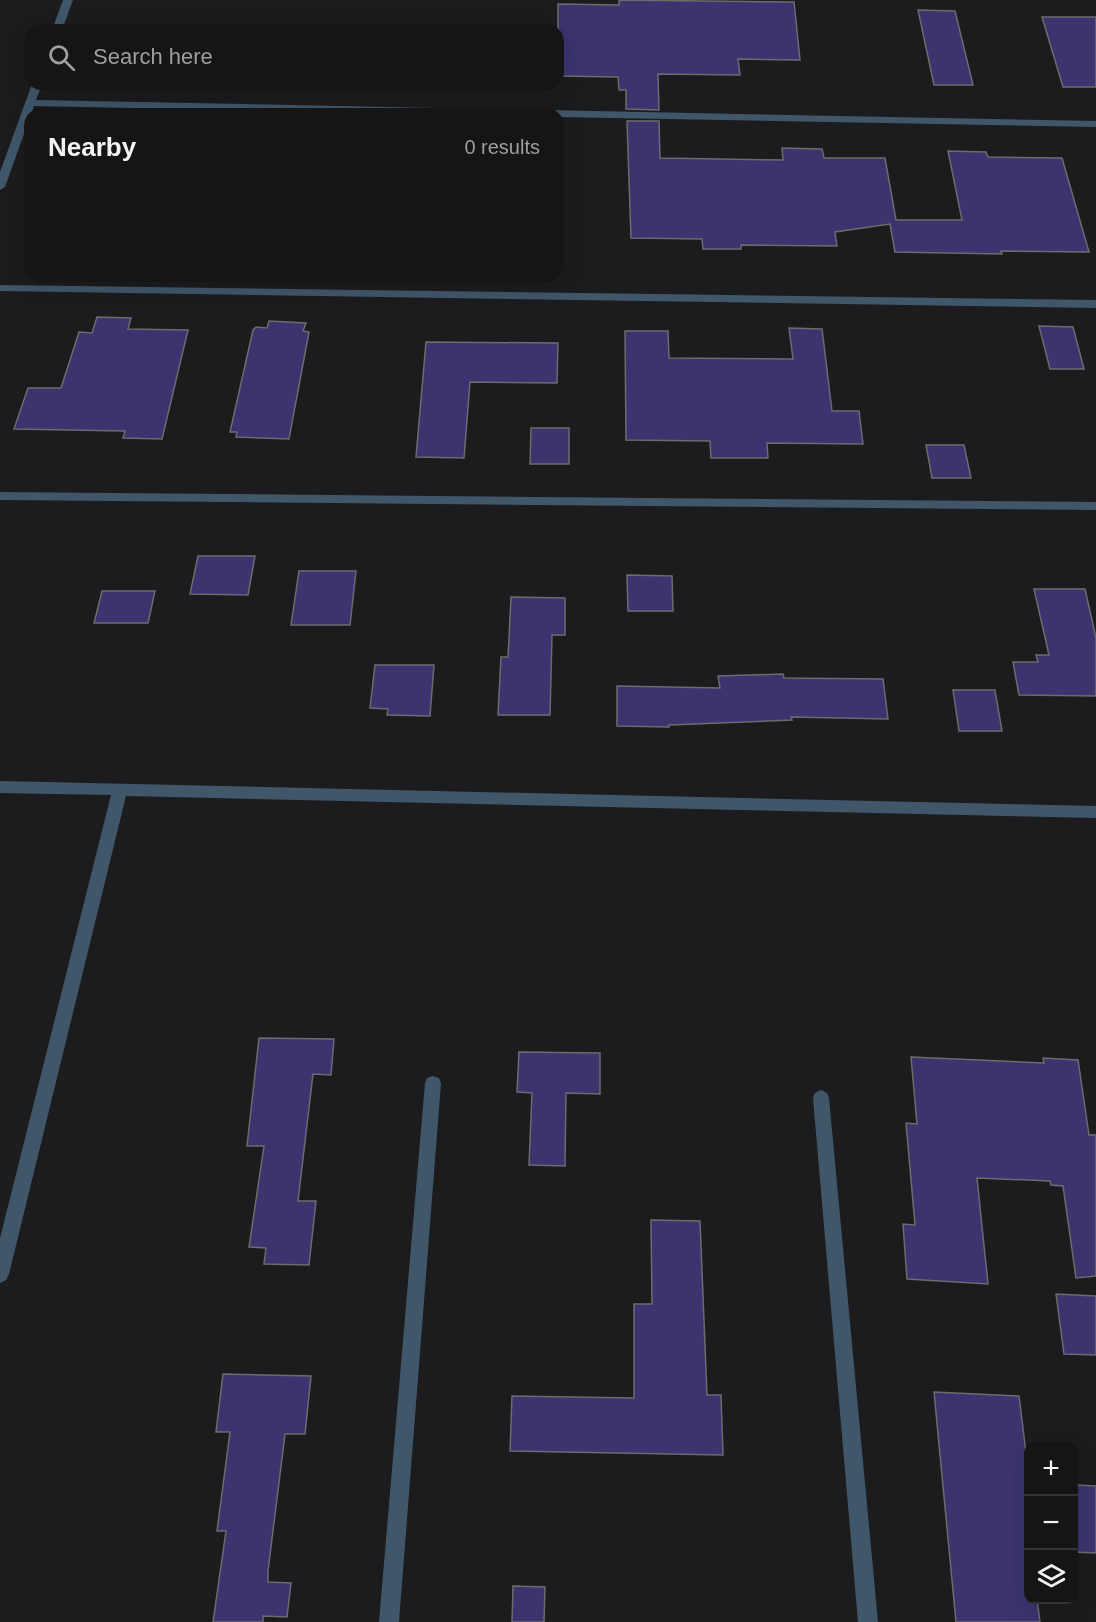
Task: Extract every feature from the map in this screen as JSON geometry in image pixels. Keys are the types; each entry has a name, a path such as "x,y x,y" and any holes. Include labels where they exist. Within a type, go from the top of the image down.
{"street":[{"path":"59,24 68,0"},
{"path":"29,108 35,90"},
{"path":"30,104 243,108"},
{"path":"564,114 1096,124"},
{"path":"0,187 24,121"},
{"path":"0,288 1096,304"},
{"path":"0,496 1096,506"},
{"path":"0,787 1096,812"},
{"path":"0,1274 120,790"},
{"path":"389,1622 433,1083"},
{"path":"821,1098 868,1622"}],"building":[{"path":"619,0 794,2 800,60 738,59 740,75 658,74 659,110 626,109 626,90 619,90 618,77 564,76 564,24 558,24 558,4 619,5"},
{"path":"918,10 955,11 973,85 934,85"},
{"path":"1042,17 1096,17 1096,87 1063,87"},
{"path":"627,121 659,121 660,158 783,160 782,148 822,149 824,158 885,158 896,220 962,220 948,151 986,152 988,157 1062,158 1089,252 1001,251 1002,254 895,252 890,224 835,232 837,246 741,245 741,249 703,249 702,239 631,238"},
{"path":"97,317 131,318 128,329 188,330 162,439 123,438 125,431 14,429 28,388 61,388 79,332 92,333"},
{"path":"269,321 306,323 303,331 309,332 289,439 236,437 237,432 230,432 253,330 256,327 267,328"},
{"path":"1039,326 1073,327 1084,369 1050,369"},
{"path":"789,328 822,329 832,411 859,411 863,444 767,443 768,458 711,458 710,441 626,440 625,331 668,331 669,358 793,359"},
{"path":"426,342 558,343 557,383 470,382 464,458 416,457"},
{"path":"531,428 569,428 569,464 530,464"},
{"path":"926,445 964,445 971,478 932,478"},
{"path":"198,556 255,556 248,595 190,594"},
{"path":"299,571 356,571 350,625 291,625"},
{"path":"627,575 672,576 673,611 628,611"},
{"path":"1034,589 1085,589 1096,638 1096,696 1019,695 1013,662 1038,662 1036,655 1049,655"},
{"path":"102,591 155,591 148,623 94,623"},
{"path":"511,597 565,598 565,635 552,635 550,715 498,715 501,657 508,657"},
{"path":"375,665 434,665 430,716 387,715 388,709 370,708"},
{"path":"783,674 784,678 883,679 888,719 791,717 792,720 669,725 669,727 617,726 617,686 720,688 718,676"},
{"path":"953,690 995,690 1002,731 959,731"},
{"path":"259,1038 334,1039 331,1075 313,1074 298,1201 316,1201 309,1265 264,1264 266,1248 249,1247 264,1146 247,1146"},
{"path":"519,1052 600,1053 600,1094 566,1093 565,1166 529,1165 532,1093 517,1092"},
{"path":"911,1057 1044,1063 1043,1058 1078,1060 1089,1135 1096,1135 1096,1276 1076,1278 1063,1186 1051,1185 1050,1181 977,1178 988,1284 907,1279 903,1224 915,1225 906,1123 917,1124"},
{"path":"651,1220 700,1221 707,1395 721,1395 723,1455 510,1451 512,1396 634,1398 634,1304 652,1304"},
{"path":"1056,1294 1096,1296 1096,1355 1064,1354"},
{"path":"223,1374 311,1376 305,1434 285,1434 268,1571 268,1582 291,1583 287,1617 263,1616 263,1622 213,1622 226,1531 217,1531 230,1432 216,1432"},
{"path":"934,1392 1019,1396 1025,1442 1024,1604 1038,1604 1040,1622 956,1622"},
{"path":"1078,1485 1096,1486 1096,1553 1078,1552"},
{"path":"513,1586 545,1587 544,1622 512,1622"}]}
